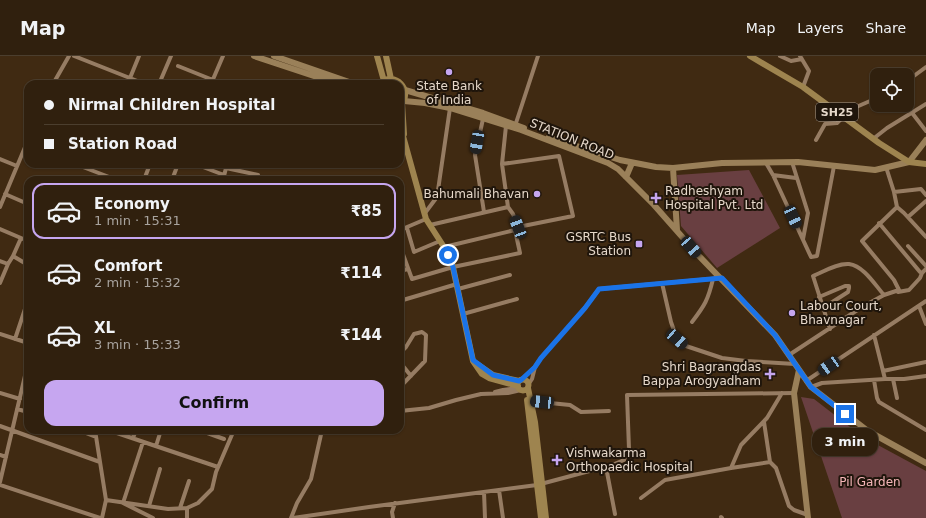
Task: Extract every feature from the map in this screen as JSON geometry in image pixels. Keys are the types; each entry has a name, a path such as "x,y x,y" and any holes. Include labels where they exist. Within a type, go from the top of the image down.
{"main road":[{"path":"254,56 326,80"},
{"path":"274,56 343,80"},
{"path":"378,56 382,80"},
{"path":"386,56 391,79"},
{"name":"SH25","path":"750,56 803,87 873,139 909,162 926,164"},
{"path":"388,80 394,80"},
{"path":"404,94 405,90 483,113 515,127 613,158 656,167 673,168 722,163 792,162 875,170 909,162 926,140"},
{"name":"STATION ROAD","path":"404,103 425,103 450,108 506,126 515,127 608,163 618,169 654,205 699,256 722,278 775,335 811,387 868,431 926,463"},
{"path":"404,139 427,219 442,244 453,267 473,360 482,374 489,378 522,386 530,400 535,422 541,518"},
{"path":"626,177 632,163"},
{"path":"673,168 677,230"},
{"path":"799,370 794,393 808,517"},
{"path":"522,386 526,399 539,485 546,518"}],"street":[{"path":"55,80 67,56"},
{"path":"74,56 131,80"},
{"path":"133,80 139,56"},
{"path":"161,80 171,56"},
{"path":"213,80 223,56"},
{"path":"515,127 538,56"},
{"path":"780,56 791,60 801,57 809,71 803,87"},
{"path":"178,66 208,80"},
{"path":"914,76 926,67"},
{"path":"816,140 825,124 838,122 842,116 870,102"},
{"path":"873,139 887,128 926,104"},
{"path":"427,219 436,197 450,108"},
{"path":"912,113 926,131"},
{"path":"483,119 475,155 484,212"},
{"path":"502,164 559,156 573,216 518,227 513,214 508,207 502,164 506,126"},
{"path":"0,207 24,152"},
{"path":"0,159 17,166"},
{"path":"792,162 808,215 803,239"},
{"path":"766,163 811,257 817,256 834,166"},
{"path":"886,167 897,207 926,236"},
{"path":"86,168 106,176"},
{"path":"203,168 220,176"},
{"path":"233,168 258,175"},
{"path":"773,175 796,178"},
{"path":"894,192 926,188"},
{"path":"921,189 926,195"},
{"path":"6,194 24,202"},
{"path":"908,217 926,201"},
{"path":"404,229 427,219 484,212 508,207"},
{"path":"897,207 862,239 862,242 894,280 900,290 898,292"},
{"path":"879,223 922,273"},
{"path":"404,258 412,279 453,267 520,253 515,230 442,244 414,252 407,228"},
{"path":"0,229 24,239"},
{"path":"0,283 21,238"},
{"path":"789,355 884,295 909,290 920,278 926,267 908,246"},
{"path":"13,256 24,263"},
{"path":"0,261 8,264"},
{"path":"830,329 813,276 835,266 849,264 860,269 884,295"},
{"path":"404,270 408,269"},
{"path":"404,300 457,286 510,275"},
{"path":"522,386 541,358 585,308 599,289 722,278"},
{"path":"692,322 706,303 713,279"},
{"path":"662,283 671,322 677,339 683,345 722,358 795,364"},
{"path":"819,297 845,286 849,288 848,292 823,308"},
{"path":"463,314 517,299"},
{"path":"806,381 926,301"},
{"path":"919,306 926,324"},
{"path":"15,339 24,312"},
{"path":"404,349 414,334 422,332 426,335 425,361 404,383"},
{"path":"0,334 24,342"},
{"path":"874,335 885,379"},
{"path":"883,371 926,362"},
{"path":"404,411 429,408 481,394 508,393 532,379 535,367"},
{"path":"404,368 410,376"},
{"path":"811,387 822,383 904,379 926,376"},
{"path":"894,379 897,398"},
{"path":"24,380 0,483 101,518 106,500 96,436 90,434"},
{"path":"874,380 879,402 926,430"},
{"path":"0,393 20,399"},
{"path":"731,468 741,444 764,422 782,393"},
{"path":"321,434 311,479 297,503 292,518 395,503 539,485 606,467 624,460 629,449 627,395 794,393"},
{"path":"530,400 570,405 581,412 609,411"},
{"path":"17,409 24,411"},
{"path":"764,422 770,462 776,468 789,506 808,517"},
{"path":"0,426 100,462"},
{"path":"120,434 218,467"},
{"path":"133,438 134,434"},
{"path":"156,446 160,434"},
{"path":"210,434 224,439"},
{"path":"106,500 168,509 187,508 198,503 212,489 216,472 232,434"},
{"path":"123,503 143,442"},
{"path":"0,455 6,457"},
{"path":"641,498 665,480 770,462"},
{"path":"606,467 615,514"},
{"path":"149,506 160,469"},
{"path":"180,508 189,481"},
{"path":"499,490 503,518"},
{"path":"484,492 485,518"},
{"path":"123,503 152,518"},
{"path":"394,518 392,512 395,503"},
{"path":"186,518 187,508"}],"green space":[{"path":"749,170 780,228 717,268 681,226 677,175"},
{"name":"Pil Garden","path":"801,397 814,399 863,437 926,471 926,518 842,518"}],"place":[{"name":"State Bank of India","path":"449,72"},
{"name":"Bahumali Bhavan","path":"537,194"},
{"name":"Radheshyam Hospital Pvt. Ltd","path":"656,198"},
{"name":"GSRTC Bus Station","path":"639,244"},
{"name":"Labour Court, Bhavnagar","path":"792,313"},
{"name":"Shri Bagrangdas Bappa Arogyadham","path":"770,374"},
{"name":"Vishwakarma Orthopaedic Hospital","path":"557,460"}],"route":[{"path":"448,255 453,267 473,360 493,375 519,381 521,380 535,367 541,358 585,308 599,289 722,278 775,335 811,387 845,414"}]}
